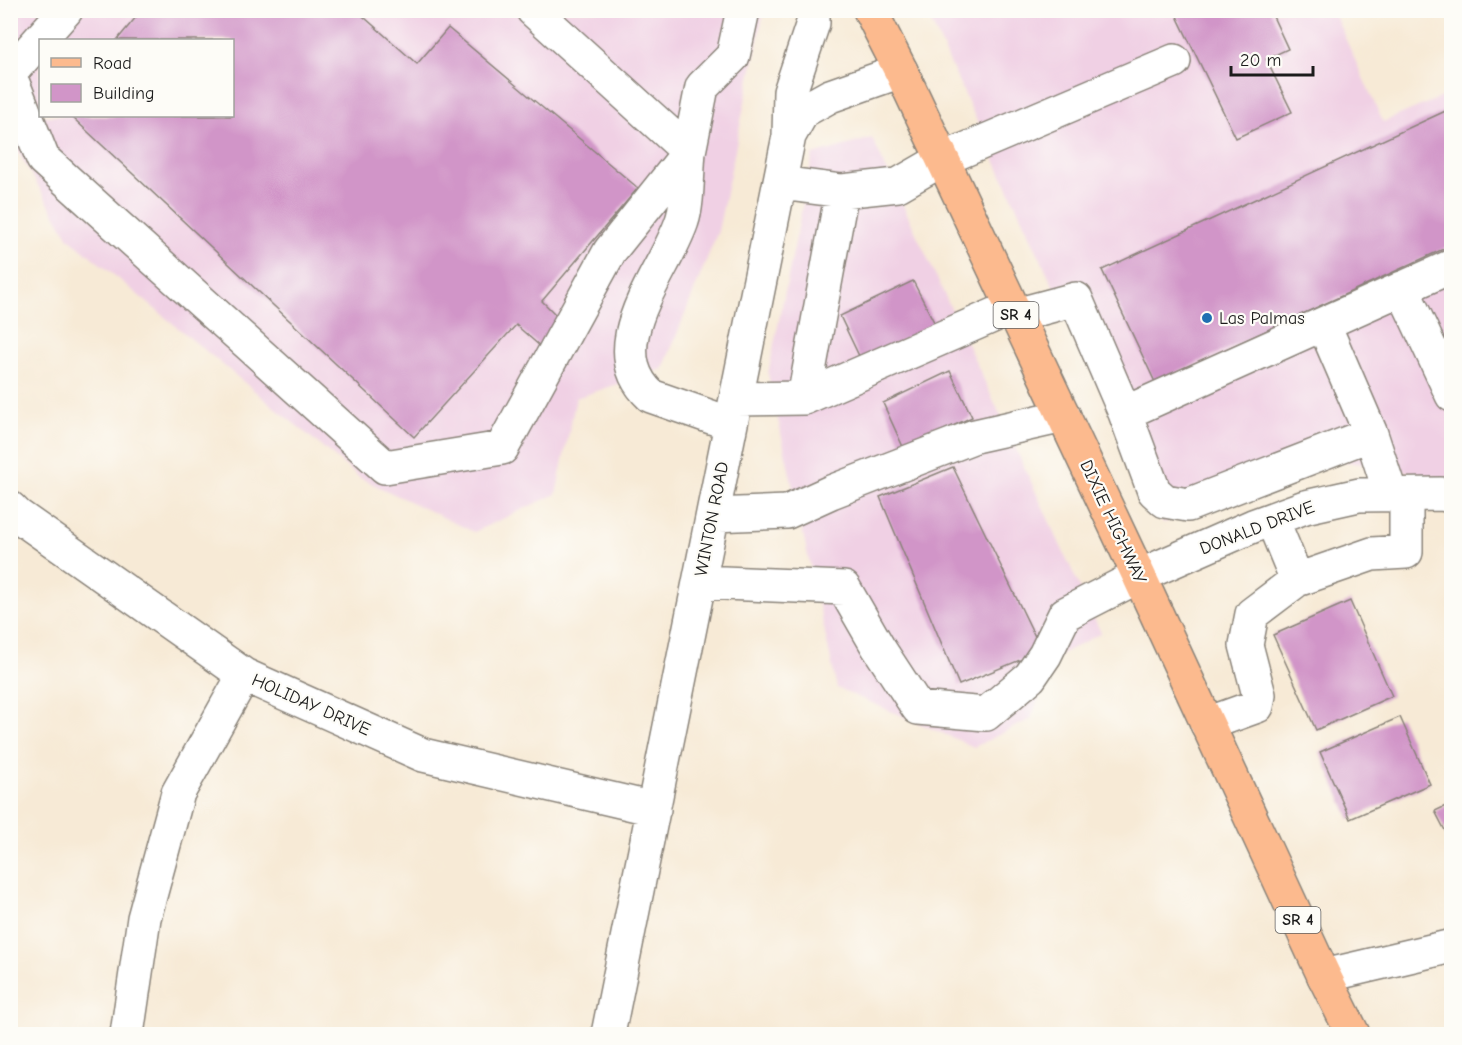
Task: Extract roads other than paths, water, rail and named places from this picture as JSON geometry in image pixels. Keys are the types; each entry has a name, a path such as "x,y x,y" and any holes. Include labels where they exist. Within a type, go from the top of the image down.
{"main road":[{"name":"DIXIE HIGHWAY","path":"870,10 943,159 1353,1035"}],"street":[{"path":"41,39 66,10"},
{"path":"743,10 733,56 702,87 689,152 683,219 637,319 630,340 630,355 634,372 643,388 651,396 734,412 804,398 1014,311 1076,299 1125,413 1154,491 1165,501 1188,505 1371,434"},
{"path":"789,136 790,92 813,23 813,10"},
{"path":"539,12 689,152"},
{"path":"39,41 10,75 43,159 385,467 502,448 610,250 689,152"},
{"path":"780,183 842,191 898,185 943,159 1174,60"},
{"name":"WINTON ROAD","path":"608,1035 789,136 802,111 830,96 901,71"},
{"path":"804,398 842,191"},
{"path":"1125,413 1452,266"},
{"path":"1402,288 1452,395"},
{"path":"1207,724 1257,706 1259,695 1246,645 1252,614 1297,579 1372,554 1406,552 1399,495 1324,325"},
{"path":"713,515 787,512 831,492 975,436 1064,416"},
{"name":"DONALD DRIVE","path":"699,582 844,588 878,647 918,708 986,714 1030,677 1045,655 1065,615 1139,576 1305,507 1359,495 1441,494 1452,496"},
{"name":"HOLIDAY DRIVE","path":"10,508 244,675 423,755 654,809"},
{"path":"1272,519 1297,579"},
{"path":"127,1035 144,918 178,793 244,675"},
{"path":"1324,976 1452,946"}],"place":[{"name":"Las Palmas","path":"1207,318"}]}
